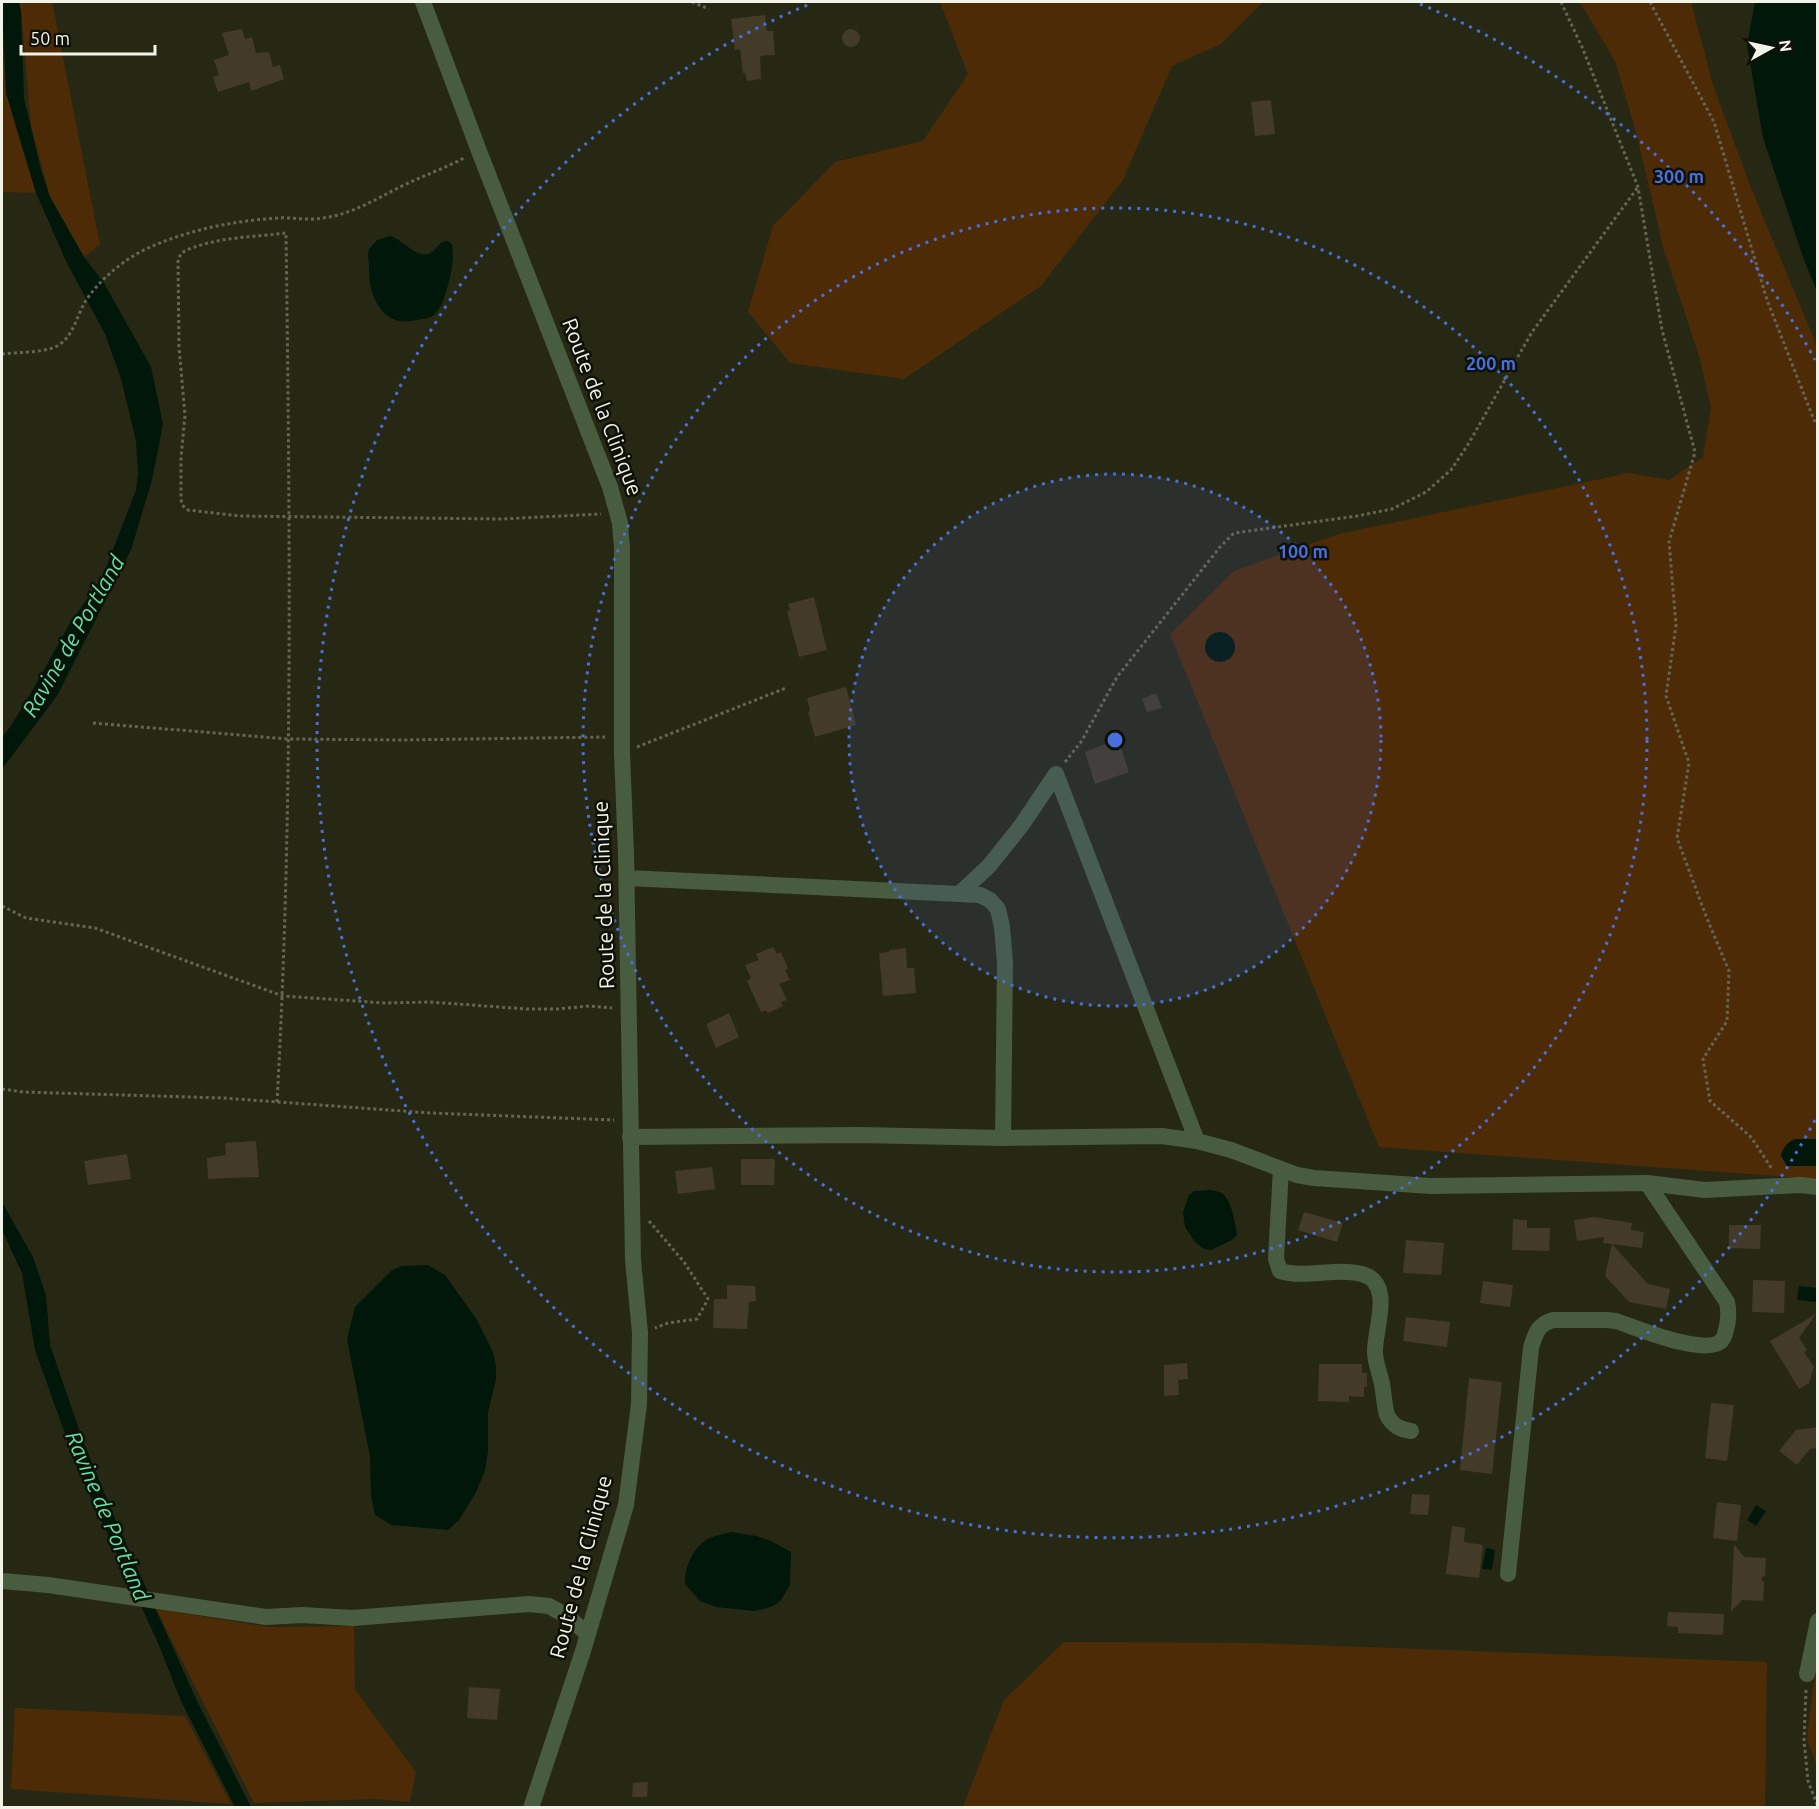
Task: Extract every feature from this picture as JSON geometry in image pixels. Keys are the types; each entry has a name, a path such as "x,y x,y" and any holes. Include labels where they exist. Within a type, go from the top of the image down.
{"street":[{"name":"Route de la Clinique","path":"423,2 610,487 618,513 622,548 622,745 627,878 631,1198 639,1333 639,1404 626,1505 588,1634 531,1808"},
{"path":"960,894 988,866 1021,826 1056,774"},
{"path":"1056,774 1197,1141"},
{"path":"627,878 980,895 990,900 998,909 1005,963 1003,1138"},
{"path":"630,1129 1003,1138 1162,1136 1197,1141 1231,1150 1297,1175 1314,1178 1431,1186 1647,1183 1705,1190 1782,1186 1818,1187"},
{"path":"1281,1169 1276,1258 1280,1271 1288,1273 1331,1271 1362,1274 1372,1278 1379,1290 1381,1300 1375,1352 1387,1415 1392,1424 1411,1431"},
{"path":"1508,1574 1531,1348 1538,1328 1553,1320 1608,1320 1698,1346 1719,1343 1724,1337 1729,1311 1727,1302 1647,1183"},
{"path":"2,1581 163,1601 266,1617 302,1615 353,1618 529,1604 549,1606 565,1615 588,1634"},
{"path":"1807,1674 1818,1621"}],"path":[{"path":"692,2 710,9"},
{"path":"1561,2 1582,47 1638,187 1662,330 1695,452 1669,542 1676,625 1666,696 1689,764 1677,838 1729,971 1727,1021 1703,1059 1710,1101 1751,1137 1782,1186"},
{"path":"1650,2 1714,122 1767,300 1814,420 1818,425"},
{"path":"2,354 56,346 66,339 85,302 106,277 138,253 165,240 199,229 268,219 321,219 343,214 362,208 479,151"},
{"path":"1056,774 1081,742 1117,677 1233,533 1392,509 1426,492 1451,470 1469,443 1532,332 1638,187"},
{"path":"277,1102 283,996 288,739 290,516 286,233 214,242 185,250 178,260 179,347 185,415 181,458 181,499 188,510 223,515 290,516 502,519 618,513"},
{"path":"93,723 288,739 622,745 786,688"},
{"path":"2,906 26,918 95,928 283,996 516,1008 558,1009 589,1006 629,1009"},
{"path":"2,1089 22,1092 223,1098 630,1129"},
{"path":"631,1198 684,1262 708,1299 697,1319 668,1323 639,1333"},
{"path":"1807,1674 1804,1740 1808,1781 1818,1806"}],"shaded area":[{"path":"18,2 52,2 100,245 84,257 50,197 31,126 21,11"},
{"path":"940,2 1263,2 1221,44 1172,66 1123,180 1041,286 904,379 790,363 748,312 773,226 835,162 923,141 968,74"},
{"path":"1580,2 1691,2 1713,85 1751,188 1817,346 1817,1179 1379,1147 1170,634 1234,571 1339,534 1629,473 1669,480 1703,457 1711,408 1700,359 1664,250 1636,132 1615,61"},
{"path":"2,27 6,93 36,193 2,192"},
{"path":"156,1609 269,1627 354,1626 355,1690 416,1772 410,1802 376,1799 254,1803"},
{"path":"1064,1642 1258,1643 1767,1662 1765,1807 963,1807 1004,1700"},
{"path":"1817,1664 1817,1767 1807,1738"},
{"path":"15,1708 185,1716 231,1804 11,1789"}],"water":[{"name":"Ravine de Portland","path":"2,2 19,2 24,98 41,170 50,197 84,257 104,283 151,367 163,424 152,480 131,550 57,696 2,769 2,737 11,726 70,623 102,578 136,490 138,474 136,441 121,379 105,334 66,261 36,193 6,93"},
{"path":"1755,2 1817,2 1817,292 1763,138 1747,45"},
{"path":"390,236 422,254 432,252 442,242 448,241 452,244 453,255 448,285 441,305 432,316 404,321 394,319 386,315 374,298 369,278 368,251 377,240"},
{"path":"1220,632 1231,636 1235,647 1231,658 1220,662 1209,658 1205,647 1209,636"},
{"path":"1795,1139 1817,1139 1817,1166 1787,1166 1781,1156 1786,1146"},
{"path":"1211,1190 1222,1194 1228,1200 1237,1235 1232,1240 1211,1250 1204,1249 1195,1242 1185,1227 1183,1212 1189,1195 1194,1191"},
{"name":"Ravine de Portland","path":"2,1202 33,1257 46,1295 50,1345 83,1441 116,1521 197,1701 251,1807 235,1807 181,1701 158,1643 77,1467 35,1350 22,1273 2,1230"},
{"path":"428,1265 445,1275 477,1320 493,1352 496,1366 496,1379 488,1412 488,1451 485,1471 475,1494 459,1520 448,1530 391,1525 375,1515 371,1496 370,1457 347,1339 355,1307 391,1271 402,1266"},
{"path":"1799,1286 1817,1288 1817,1302 1797,1300"},
{"path":"1756,1505 1766,1511 1756,1526 1747,1520"},
{"path":"731,1532 771,1541 791,1552 790,1585 775,1605 754,1611 716,1607 700,1601 685,1584 686,1570 701,1544"},
{"path":"1486,1548 1495,1550 1492,1570 1482,1569"}],"building":[{"path":"765,15 767,31 773,31 775,55 760,56 761,79 747,81 743,73 740,49 735,50 731,19"},
{"path":"242,29 245,39 252,37 256,53 269,52 273,67 280,65 284,79 251,91 249,82 218,92 213,77 219,75 214,60 229,55 222,33"},
{"path":"847,29 855,29 860,34 858,45 847,47 842,42 842,34"},
{"path":"1271,100 1275,134 1255,136 1251,102"},
{"path":"814,597 827,650 799,657 787,611 790,610 788,604"},
{"path":"846,687 856,725 815,737 808,712 810,711 807,698"},
{"path":"1156,693 1162,708 1147,712 1142,699"},
{"path":"1118,739 1129,772 1095,784 1085,752"},
{"path":"773,947 777,954 781,952 790,980 779,984 787,1000 781,1002 783,1006 768,1013 766,1010 761,1012 747,981 751,978 745,965 759,960 756,954"},
{"path":"906,948 907,968 914,968 916,993 883,996 879,953"},
{"path":"729,1013 739,1037 716,1048 706,1024"},
{"path":"256,1141 259,1177 208,1179 207,1158 226,1155 225,1143"},
{"path":"127,1154 131,1179 88,1185 84,1161"},
{"path":"741,1159 775,1159 774,1185 741,1185"},
{"path":"712,1167 715,1189 678,1194 675,1171"},
{"path":"1304,1212 1343,1223 1337,1242 1298,1230"},
{"path":"1594,1217 1632,1223 1631,1230 1644,1232 1642,1248 1603,1243 1604,1237 1577,1241 1574,1220"},
{"path":"1513,1219 1527,1220 1527,1228 1550,1228 1549,1251 1512,1250"},
{"path":"1729,1225 1761,1225 1760,1249 1729,1248"},
{"path":"1406,1240 1444,1243 1441,1275 1403,1273"},
{"path":"1612,1244 1648,1284 1670,1289 1666,1309 1629,1302 1605,1276"},
{"path":"1753,1280 1785,1281 1784,1313 1752,1312"},
{"path":"1483,1281 1513,1285 1510,1307 1480,1303"},
{"path":"727,1285 755,1286 756,1301 749,1302 747,1329 713,1328 714,1299 727,1299"},
{"path":"1816,1314 1799,1338 1807,1350 1804,1352 1814,1367 1809,1383 1799,1389 1770,1341"},
{"path":"1406,1317 1450,1322 1447,1347 1403,1341"},
{"path":"1187,1363 1188,1379 1178,1380 1179,1395 1164,1396 1164,1365"},
{"path":"1319,1364 1362,1364 1362,1373 1367,1373 1364,1397 1349,1396 1349,1402 1318,1401"},
{"path":"1469,1378 1502,1382 1492,1474 1460,1470"},
{"path":"1711,1403 1734,1405 1727,1461 1705,1458"},
{"path":"1818,1427 1818,1448 1810,1449 1797,1465 1779,1451 1796,1430"},
{"path":"1412,1494 1430,1495 1428,1515 1410,1514"},
{"path":"1717,1502 1741,1505 1737,1541 1713,1538"},
{"path":"1452,1526 1465,1528 1464,1542 1483,1545 1479,1578 1446,1574"},
{"path":"1734,1544 1744,1557 1766,1558 1765,1575 1761,1579 1764,1583 1763,1601 1742,1600 1731,1612"},
{"path":"1668,1612 1724,1614 1723,1635 1678,1633 1678,1627 1667,1626"},
{"path":"469,1687 500,1689 497,1720 467,1718"},
{"path":"648,1782 647,1797 632,1797 633,1783"}]}
